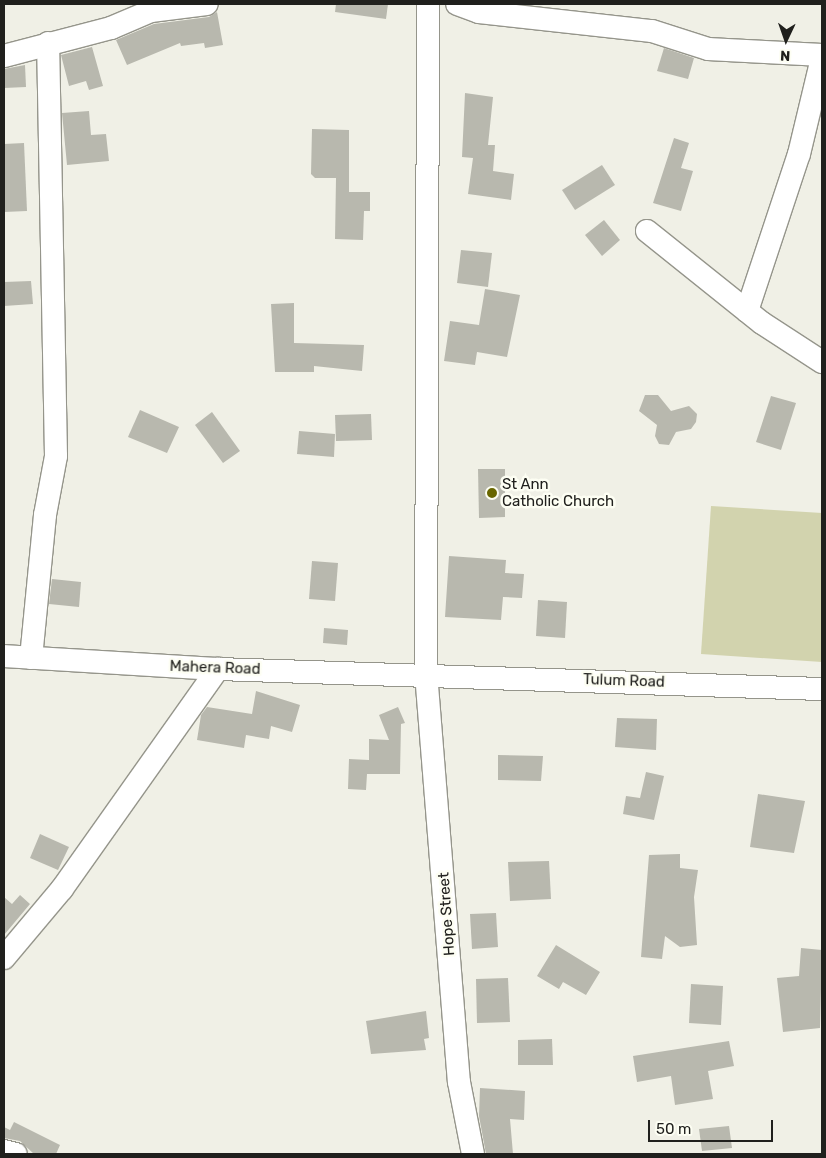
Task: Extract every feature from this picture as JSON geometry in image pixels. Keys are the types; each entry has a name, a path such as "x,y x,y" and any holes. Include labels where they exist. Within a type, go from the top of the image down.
{"street":[{"path":"4,56 111,28 151,11 208,4"},
{"name":"Hope Street","path":"428,4 426,673 459,1082 473,1154"},
{"path":"457,4 479,12 652,31 708,48 822,56 799,154 747,311"},
{"path":"31,658 45,515 56,456 48,43"},
{"path":"647,231 747,311 822,362"},
{"name":"Mahera Road","path":"4,656 218,669 426,673"},
{"path":"4,958 62,889 218,669"},
{"name":"Tulum Road","path":"426,673 822,689"},
{"path":"4,1151 16,1154"}],"green space":[{"path":"711,506 822,513 822,662 701,654"}],"building":[{"path":"336,4 388,4 386,19 335,12"},
{"path":"217,12 223,45 205,48 204,43 181,46 180,43 127,65 116,40 154,24 209,17"},
{"path":"92,47 103,86 89,90 86,81 69,86 61,55"},
{"path":"664,48 694,58 688,79 657,71"},
{"path":"25,65 26,87 4,88 4,69"},
{"path":"465,93 493,97 488,145 495,145 493,171 514,174 511,200 468,194 473,158 462,157"},
{"path":"89,111 91,135 106,134 109,161 67,165 62,113"},
{"path":"312,129 349,130 349,192 370,192 370,211 364,211 363,240 335,239 336,178 315,178 311,174"},
{"path":"674,138 689,143 681,168 693,171 681,211 653,203"},
{"path":"24,143 27,211 4,212 4,144"},
{"path":"602,165 615,185 575,210 562,190"},
{"path":"604,220 620,240 602,256 585,235"},
{"path":"461,250 492,253 488,287 457,283"},
{"path":"31,281 33,304 4,306 4,282"},
{"path":"485,289 520,295 507,357 477,352 475,365 444,361 450,321 479,325"},
{"path":"294,303 294,343 364,345 362,371 314,366 314,372 275,372 271,304"},
{"path":"645,395 658,395 671,411 689,406 697,414 696,422 691,429 676,432 669,445 659,444 655,436 657,425 639,411"},
{"path":"771,396 796,403 781,450 756,442"},
{"path":"140,410 179,427 167,453 128,437"},
{"path":"212,412 240,451 223,463 195,425"},
{"path":"371,414 372,440 336,441 335,415"},
{"path":"299,431 335,434 334,457 297,454"},
{"name":"St Ann Catholic Church","path":"478,469 505,469 505,517 479,518"},
{"path":"449,556 506,560 505,573 524,574 522,598 503,597 501,620 445,617"},
{"path":"312,561 338,563 335,601 309,599"},
{"path":"52,579 81,582 79,607 49,604"},
{"path":"538,600 567,602 565,638 536,636"},
{"path":"324,628 348,630 347,645 323,643"},
{"path":"256,691 300,705 292,732 271,726 269,739 246,735 244,748 197,740 201,715 207,707 252,714"},
{"path":"398,707 405,723 401,724 400,774 367,774 366,790 348,789 349,759 369,760 369,739 389,740 379,715"},
{"path":"617,718 657,719 656,750 615,747"},
{"path":"498,755 543,756 541,781 498,780"},
{"path":"646,772 664,776 654,820 623,814 626,796 640,798"},
{"path":"758,794 805,801 794,853 750,847"},
{"path":"40,834 69,847 58,870 30,858"},
{"path":"680,854 680,868 698,870 694,897 697,945 680,947 665,936 662,959 641,957 649,855"},
{"path":"549,861 551,899 510,901 508,862"},
{"path":"20,895 30,904 4,935 4,897 12,904"},
{"path":"496,913 498,947 472,949 470,914"},
{"path":"556,945 600,972 586,995 563,982 559,989 537,976"},
{"path":"801,948 822,950 820,1028 783,1032 777,978 799,976"},
{"path":"508,978 510,1022 477,1023 476,979"},
{"path":"691,984 723,986 721,1025 689,1023"},
{"path":"426,1011 429,1038 424,1039 426,1050 371,1054 366,1021"},
{"path":"552,1039 553,1065 518,1065 518,1040"},
{"path":"729,1041 734,1066 708,1071 713,1099 675,1105 671,1076 637,1082 633,1056"},
{"path":"480,1088 525,1091 524,1120 510,1119 513,1154 486,1154 479,1116"},
{"path":"14,1122 60,1145 56,1154 34,1154 20,1141 4,1138 4,1127 10,1130"},
{"path":"729,1126 732,1148 702,1151 699,1129"}],"place":[{"name":"St Ann Catholic Church","path":"492,493"}]}
